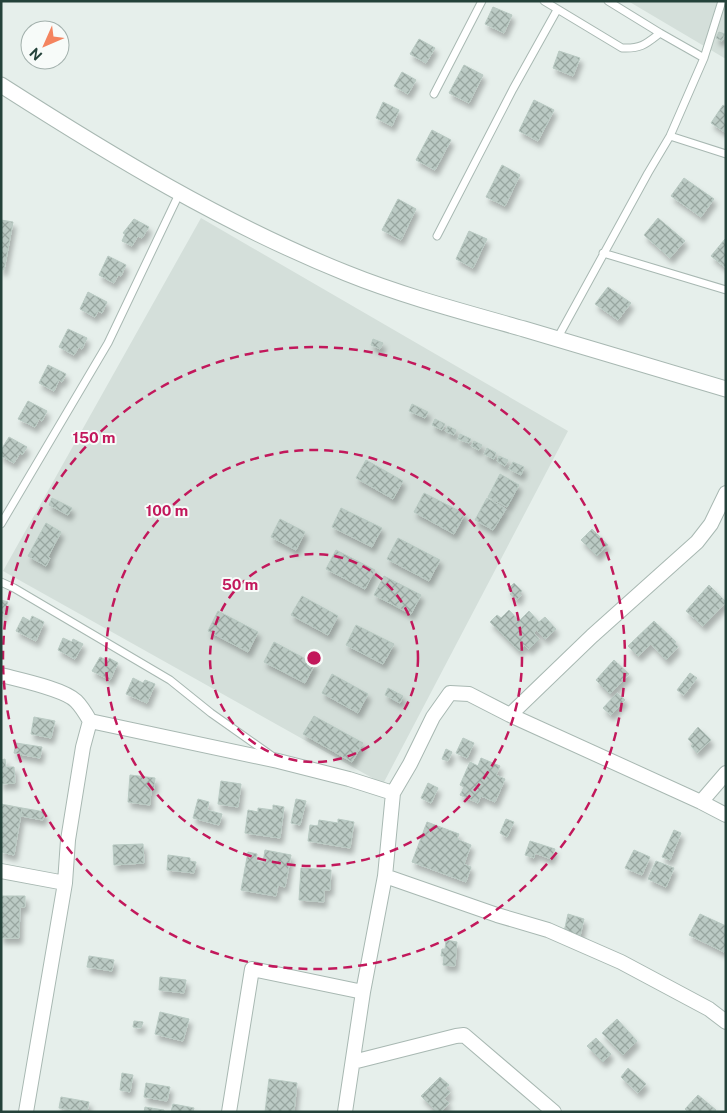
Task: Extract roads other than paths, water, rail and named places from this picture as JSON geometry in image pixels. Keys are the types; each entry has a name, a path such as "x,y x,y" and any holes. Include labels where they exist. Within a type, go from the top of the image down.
{"street":[{"path":"1,86 95,145 204,207 278,244 348,274 446,307 726,389"},
{"path":"510,715 592,636 696,542 711,524 726,492"},
{"path":"1,675 62,692 76,700 90,721 83,747 70,830 65,883 26,1112"},
{"path":"345,1112 363,992 385,876 393,793 410,764 433,717 450,693 469,694 510,715 726,815"},
{"path":"90,721 278,761 349,779 393,793"},
{"path":"701,802 726,773"},
{"path":"1,871 65,883"},
{"path":"385,876 497,915 548,930 621,962 709,1009 726,1022"},
{"path":"229,1112 252,969 363,992"},
{"path":"353,1062 456,1036 464,1036 554,1112"}],"lane":[{"path":"434,94 482,1"},
{"path":"544,1 556,10 622,48 636,49 645,45 660,33"},
{"path":"608,1 704,58"},
{"path":"557,339 603,253 670,136 704,58 722,1"},
{"path":"437,236 556,10"},
{"path":"670,136 726,154"},
{"path":"1,524 108,343 180,192"},
{"path":"603,253 726,290"},
{"path":"1,582 170,680 278,761"}]}
